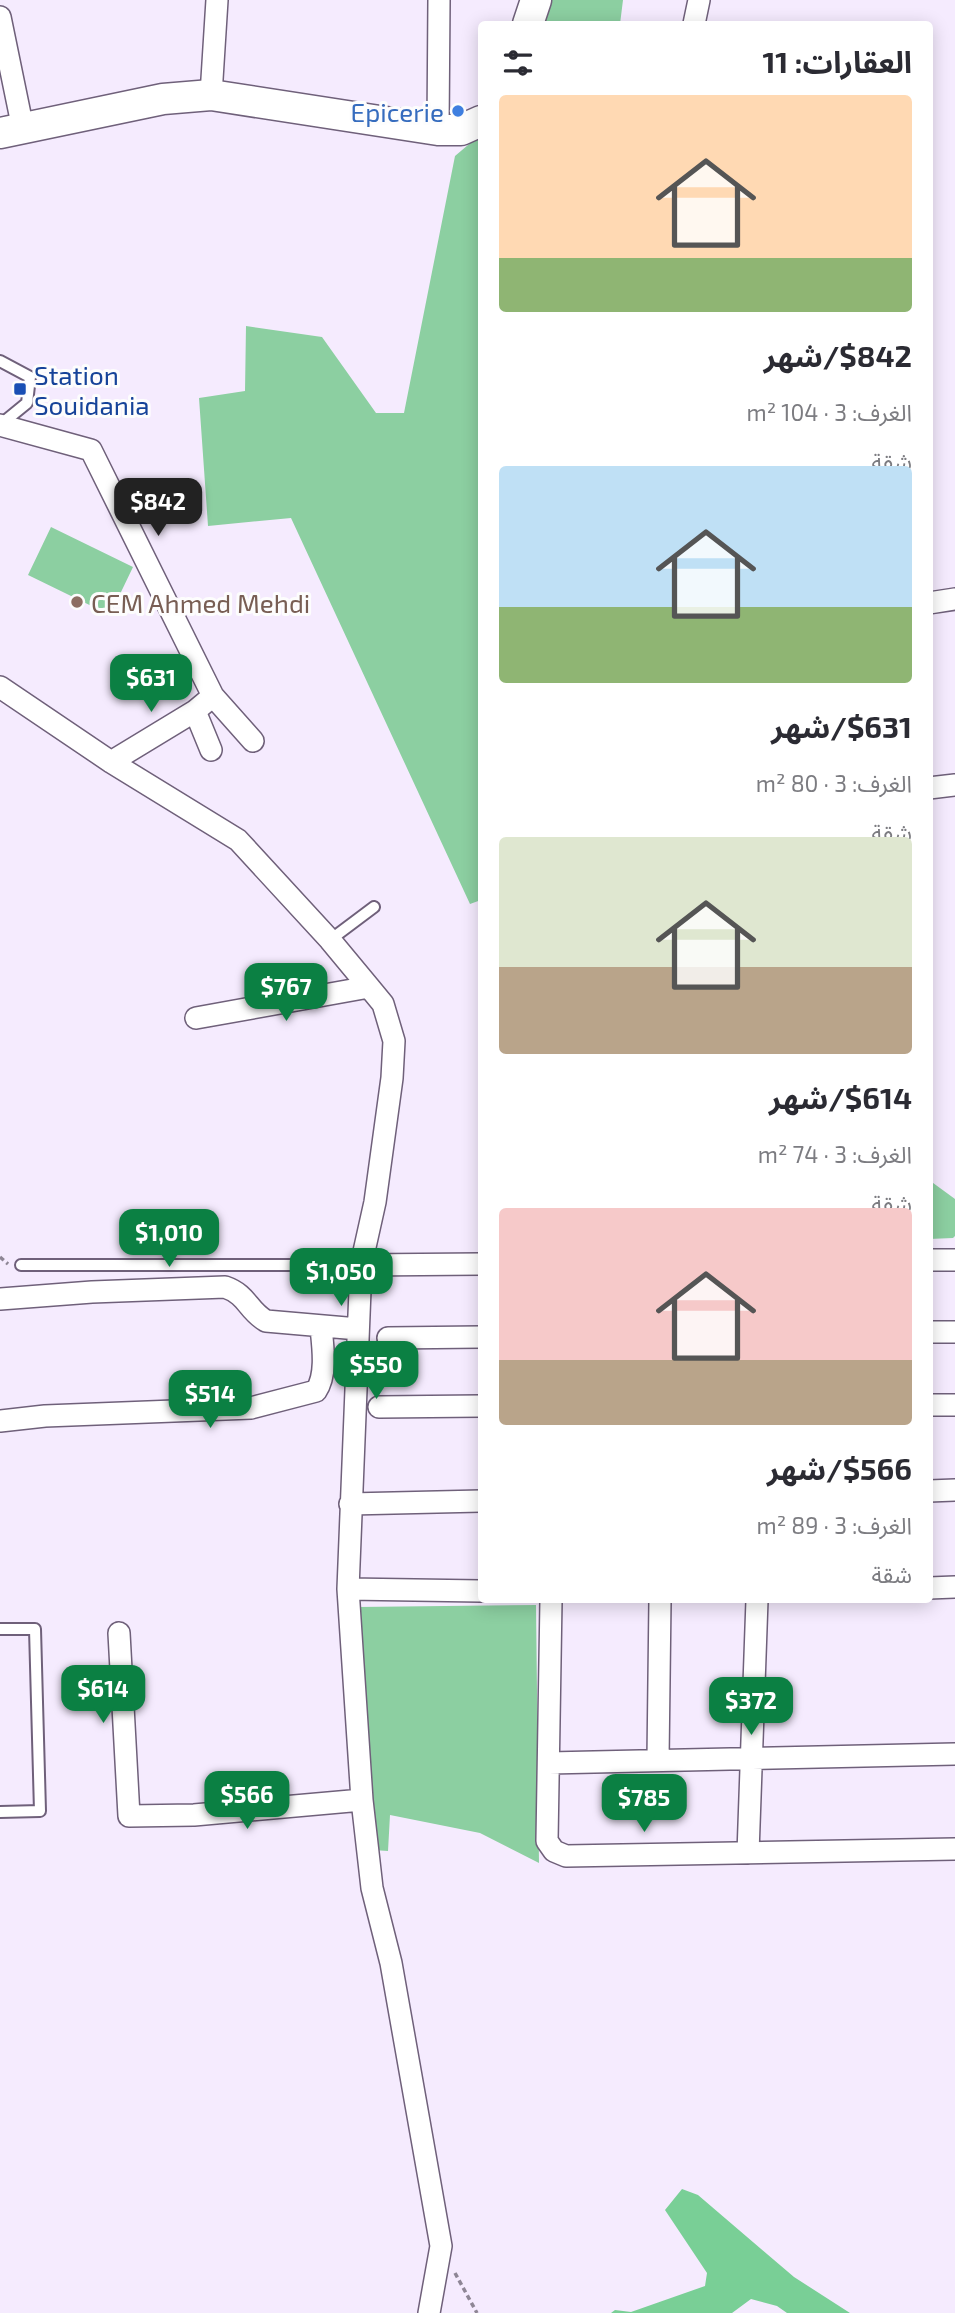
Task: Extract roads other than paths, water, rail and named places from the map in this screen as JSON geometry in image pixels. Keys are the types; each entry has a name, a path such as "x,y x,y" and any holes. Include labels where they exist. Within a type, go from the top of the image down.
{"street":[{"path":"211,95 217,0"},
{"path":"438,130 439,0"},
{"path":"529,21 536,0"},
{"path":"695,21 699,0"},
{"path":"0,17 11,131 163,99 211,95 438,130 461,130 478,122"},
{"path":"0,425 91,450 213,696 253,741"},
{"path":"933,602 955,599"},
{"path":"0,687 111,762 238,839 330,940 383,1004 394,1041 392,1078 375,1202 361,1265 348,1589 362,1800 372,1888 391,1963 441,2246 429,2313"},
{"path":"111,762 195,712 213,696"},
{"path":"195,712 211,750"},
{"path":"933,788 955,785"},
{"path":"196,1018 369,987"},
{"path":"933,1260 955,1260"},
{"path":"361,1265 478,1264"},
{"path":"0,1299 225,1287 238,1292 258,1317 266,1321 321,1328 358,1329"},
{"path":"0,1421 45,1416 251,1408 316,1391 322,1371 321,1328"},
{"path":"933,1332 955,1332"},
{"path":"388,1338 478,1337"},
{"path":"933,1405 955,1405"},
{"path":"379,1407 478,1406"},
{"path":"933,1491 955,1490"},
{"path":"350,1504 478,1501"},
{"path":"933,1588 955,1587"},
{"path":"348,1589 478,1591"},
{"path":"551,1603 547,1841 559,1855 955,1849"},
{"path":"658,1759 660,1603"},
{"path":"748,1853 757,1603"},
{"path":"119,1633 129,1816 194,1815 255,1801 362,1800"},
{"path":"549,1763 955,1754"}],"lane":[{"path":"0,360 30,377 27,402 0,425"},
{"path":"330,940 374,907"},
{"path":"21,1265 361,1265"},
{"path":"0,1629 35,1629 40,1811 0,1812"}],"place":[{"name":"Epicerie","path":"458,111"},
{"name":"Station Souidania","path":"20,389"},
{"name":"CEM Ahmed Mehdi","path":"77,602"}]}
